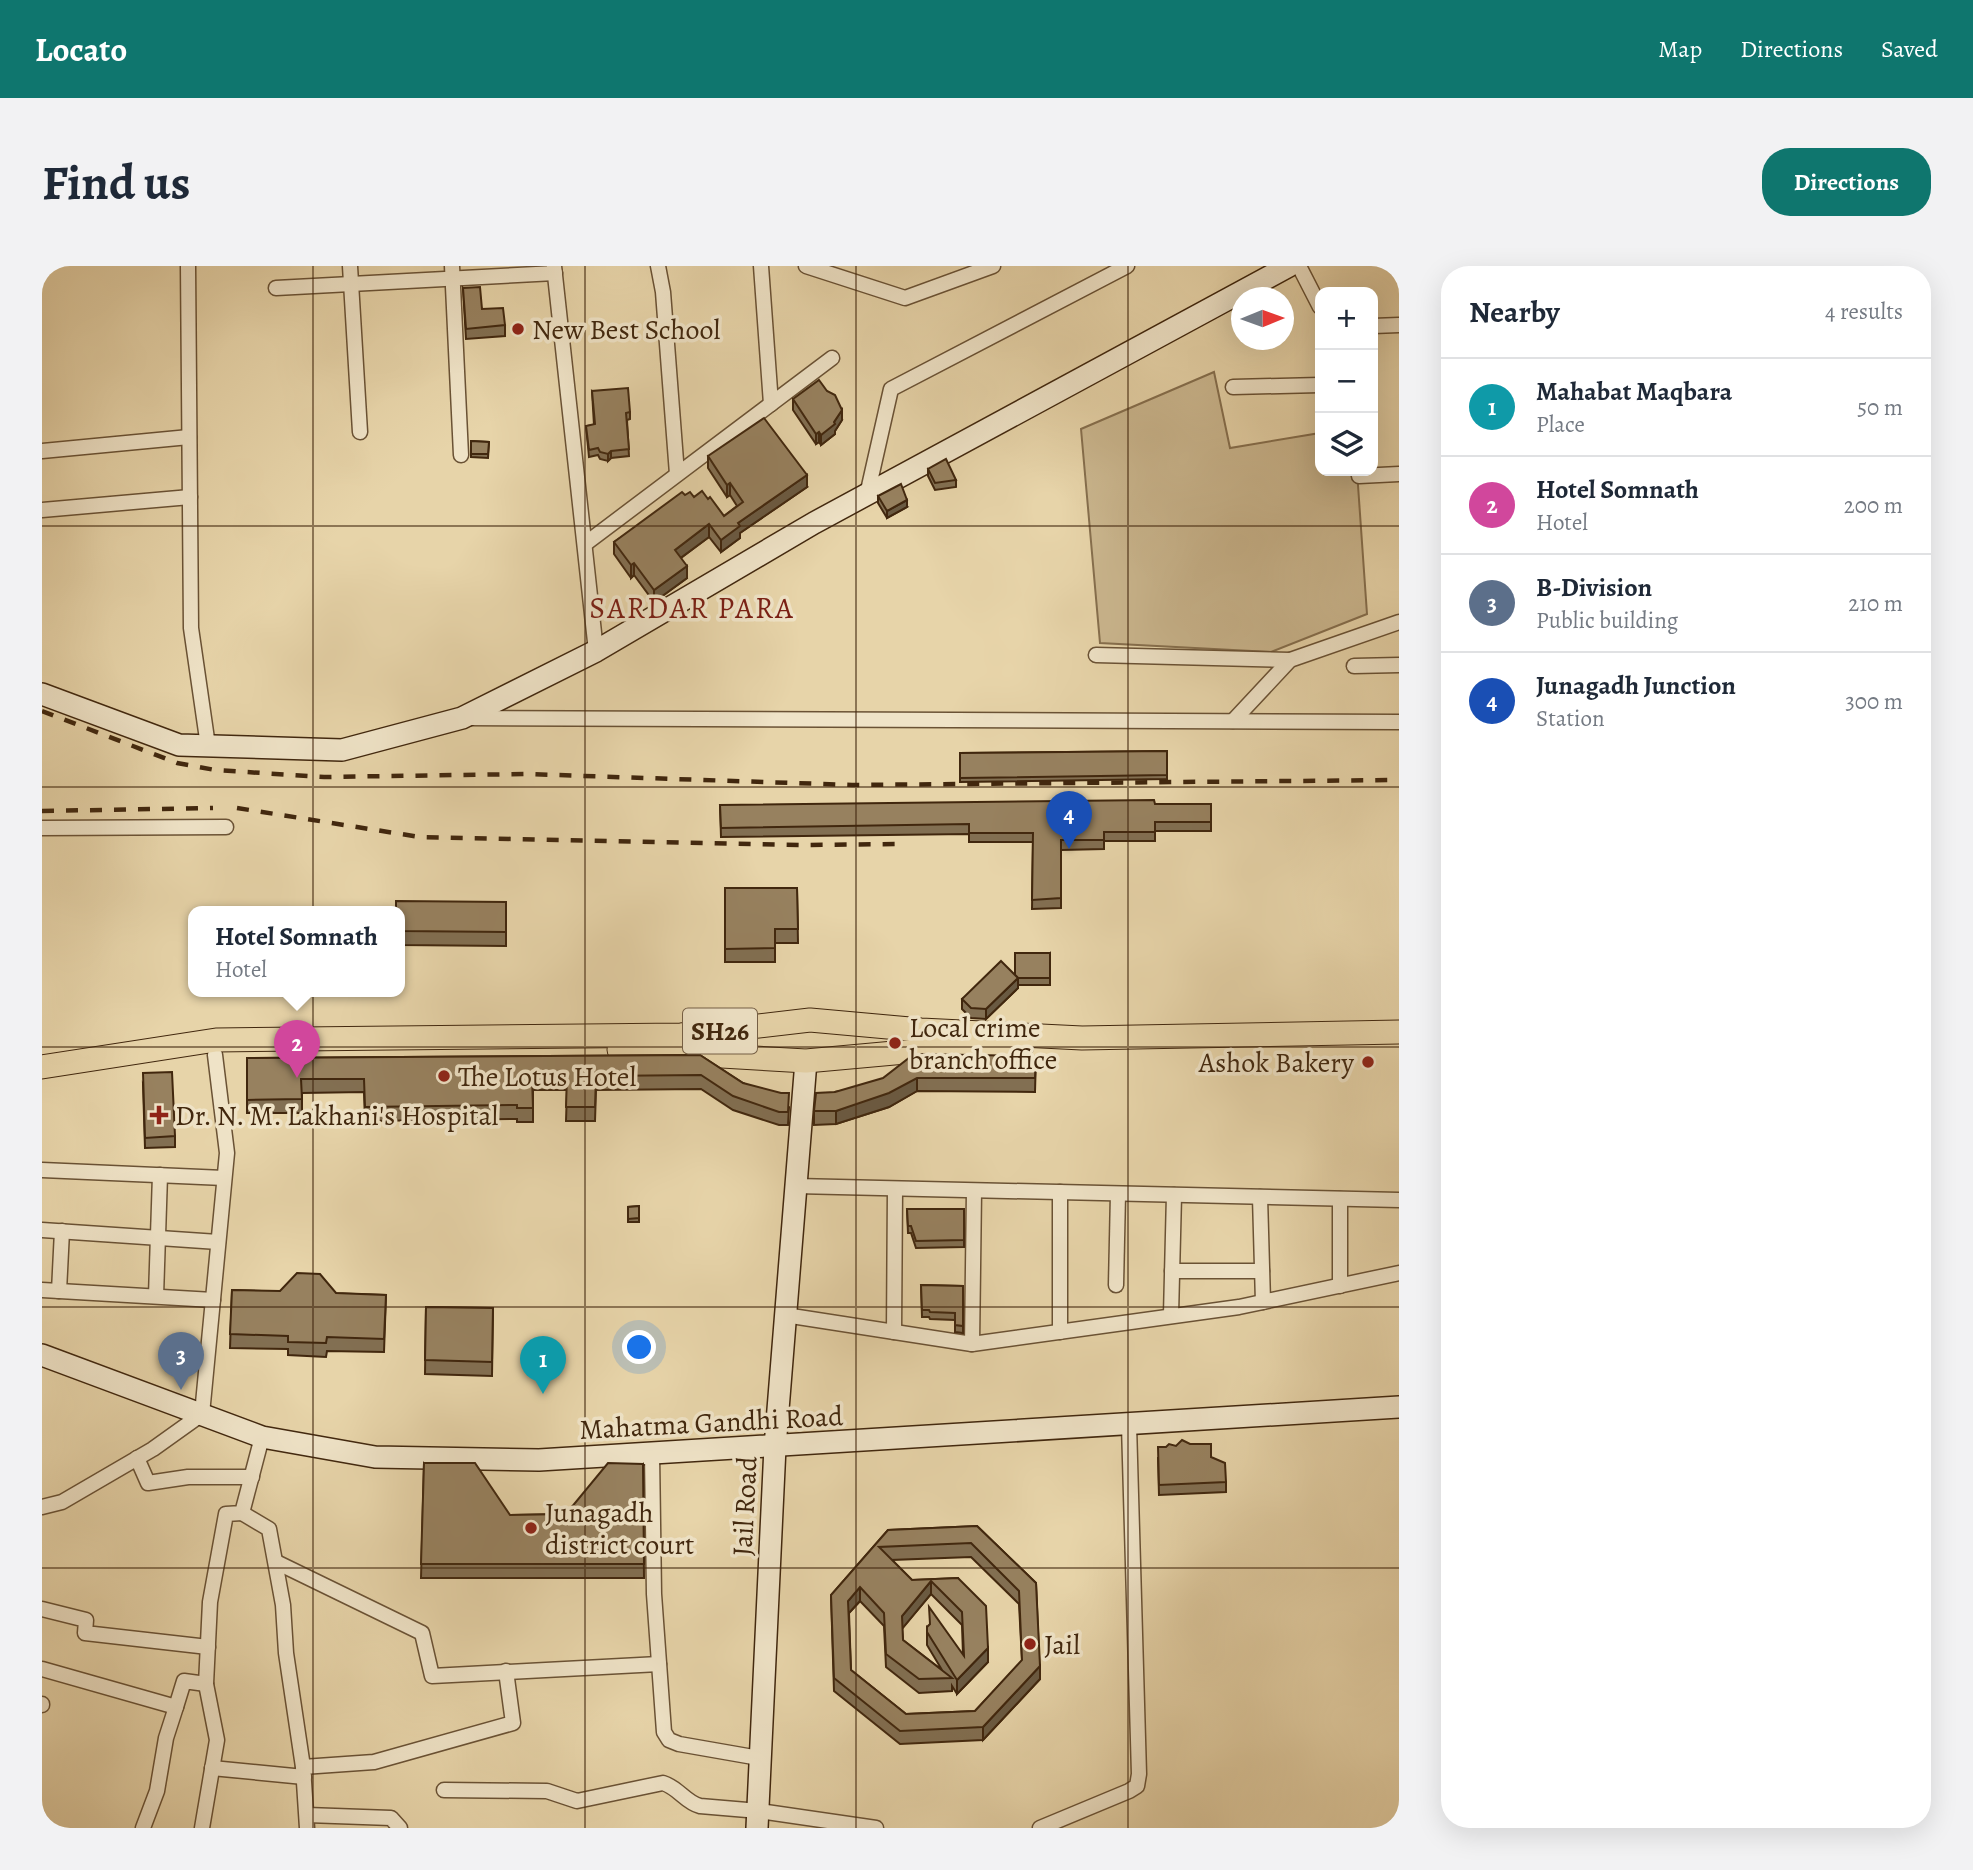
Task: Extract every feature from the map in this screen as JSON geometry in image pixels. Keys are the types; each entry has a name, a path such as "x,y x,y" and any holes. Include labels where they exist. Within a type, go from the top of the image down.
{"main road":[{"name":"SH26","path":"42,1067 216,1040 681,1035 810,1020 920,1030 1082,1038 1399,1032"},
{"path":"841,1023 842,1059"},
{"path":"745,1056 746,1028"},
{"name":"SH26","path":"42,1083 247,1051 623,1050 806,1061 916,1051 1399,1044"}],"street":[{"path":"188,266 191,628 208,746"},
{"path":"350,266 360,432"},
{"path":"658,266 663,292 677,474"},
{"path":"761,266 771,404"},
{"path":"806,266 905,298 993,266"},
{"path":"867,495 891,388 1127,266"},
{"path":"42,694 179,745 342,750 462,718 596,651 867,495 1289,266"},
{"path":"1299,266 1315,297"},
{"path":"276,288 351,284 452,272 555,269 596,651"},
{"path":"452,272 461,455"},
{"path":"1378,326 1399,325"},
{"path":"584,544 832,358"},
{"path":"1233,387 1315,385"},
{"path":"42,451 189,437"},
{"path":"1378,475 1399,474"},
{"path":"42,510 190,497"},
{"path":"1096,655 1290,660 1399,622"},
{"path":"1233,721 1290,660"},
{"path":"1354,666 1399,666"},
{"path":"462,718 1399,722"},
{"path":"42,828 226,827"},
{"path":"42,1507 62,1502 137,1458 202,1414 227,1153 215,1055"},
{"name":"Jail Road","path":"758,1820 775,1447 806,1061"},
{"path":"42,1170 224,1178"},
{"path":"156,1296 160,1175"},
{"path":"796,1186 1399,1200"},
{"path":"894,1332 895,1189"},
{"path":"972,1344 974,1191"},
{"path":"1060,1192 1060,1332"},
{"path":"1116,1285 1118,1194"},
{"path":"1171,1315 1174,1195"},
{"path":"1261,1197 1263,1302"},
{"path":"1340,1199 1340,1286"},
{"path":"42,1230 218,1242"},
{"path":"59,1291 62,1231"},
{"path":"1172,1271 1262,1271"},
{"path":"786,1315 972,1344 1239,1307 1399,1273"},
{"path":"42,1290 213,1300"},
{"name":"Mahatma Gandhi Road","path":"42,1355 262,1437 375,1457 539,1460 1399,1407"},
{"path":"1040,1828 1129,1791 1136,1786 1139,1774 1129,1425"},
{"path":"242,1513 262,1437"},
{"path":"652,1454 654,1594 664,1732 669,1740 760,1758"},
{"path":"137,1458 148,1483 188,1477 252,1477"},
{"path":"202,1828 217,1740 206,1684 210,1602 226,1514 242,1513 269,1529 276,1562 283,1605 286,1653 304,1772 307,1822 391,1818 400,1828"},
{"path":"276,1562 422,1633 432,1676 659,1664"},
{"path":"42,1609 86,1620 85,1633 208,1647"},
{"path":"42,1669 176,1707"},
{"path":"212,1768 304,1772 374,1762 513,1723 506,1671"},
{"path":"143,1828 157,1791 166,1738 184,1681 206,1684"},
{"path":"444,1790 547,1791 577,1801 663,1783 675,1787 694,1804 758,1820 876,1828"}],"shaded area":[{"path":"1214,372 1230,448 1315,434 1315,476 1357,476 1367,614 1271,652 1100,643 1081,429"}],"building":[{"path":"480,287 482,309 503,308 505,325 466,329 463,288"},
{"path":"819,380 827,391 835,395 842,410 835,424 821,435 819,432 816,434 793,399"},
{"path":"628,388 630,412 626,413 629,449 611,451 608,454 600,452 598,448 589,450 586,426 595,424 592,391"},
{"path":"764,418 807,475 738,523 740,526 721,540 709,524 675,550 687,566 654,590 614,542 682,492 685,495 690,492 694,497 702,491 724,516 743,502 730,483 727,485 708,456"},
{"path":"471,441 489,442 488,454 471,454"},
{"path":"946,459 956,480 935,483 928,469"},
{"path":"901,484 907,500 887,511 878,496"},
{"path":"1167,751 1167,775 960,778 960,753"},
{"path":"1154,800 1155,804 1211,804 1211,822 1155,822 1155,832 1104,832 1104,840 1061,840 1061,898 1032,900 1033,833 969,833 969,824 721,828 720,805"},
{"path":"725,888 797,888 798,929 775,929 775,948 725,949"},
{"path":"396,901 506,902 506,932 405,931 405,906 396,906"},
{"path":"1015,953 1050,953 1050,978 1018,978 1015,975"},
{"path":"1001,961 1018,978 986,1009 971,1008 962,999"},
{"path":"914,1054 1036,1056 1035,1078 917,1078 889,1093 836,1111 814,1111 816,1093 835,1092 883,1078"},
{"path":"700,1055 743,1083 789,1093 788,1112 779,1112 733,1096 701,1075 596,1076 595,1107 566,1107 567,1076 532,1076 533,1108 517,1108 517,1105 365,1107 364,1079 301,1079 302,1099 247,1100 247,1058"},
{"path":"172,1072 175,1136 145,1138 143,1073"},
{"path":"639,1206 639,1218 628,1219 628,1207"},
{"path":"907,1209 964,1209 964,1240 916,1241 911,1226 908,1226"},
{"path":"297,1273 320,1274 336,1293 386,1295 384,1339 327,1337 326,1343 288,1342 288,1336 230,1334 232,1290 280,1291"},
{"path":"921,1285 963,1286 963,1326 955,1325 955,1313 922,1310"},
{"path":"426,1307 493,1308 492,1362 425,1360"},
{"path":"1182,1440 1190,1444 1211,1444 1211,1457 1225,1463 1226,1482 1159,1485 1158,1447 1166,1447 1169,1444 1176,1446"},
{"path":"424,1463 475,1463 510,1515 566,1514 608,1463 643,1464 644,1564 421,1564"},
{"path":"977,1526 1036,1583 1040,1666 983,1727 900,1731 834,1678 831,1595 888,1530","holes":["971,1543 1019,1591 1022,1660 975,1711 906,1714 851,1670 848,1601 860,1587 884,1613 886,1654 919,1679 952,1678 903,1640 902,1616 931,1581 962,1612 964,1656 929,1607 930,1624 927,1627 927,1632 957,1680 988,1648 986,1606 958,1578 912,1580 879,1547"]}],"railway":[{"path":"42,711 177,763 215,770 324,777 527,774 852,785 1399,780"},
{"path":"42,811 213,808"},
{"path":"237,808 420,837 803,845 906,844"}],"place":[{"name":"New Best School","path":"518,329"},
{"name":"Junagadh Junction","path":"1069,849"},
{"name":"Local crime branch office","path":"895,1043"},
{"name":"Ashok Bakery","path":"1368,1062"},
{"name":"The Lotus Hotel","path":"444,1076"},
{"name":"Hotel Somnath","path":"297,1078"},
{"name":"Dr. N. M. Lakhani's Hospital","path":"159,1115"},
{"name":"B-Division","path":"181,1390"},
{"name":"Mahabat Maqbara","path":"543,1394"},
{"name":"Junagadh district court","path":"531,1528"},
{"name":"Jail","path":"1030,1644"}],"district":[{"name":"SARDAR PARA","path":"692,608"}]}
